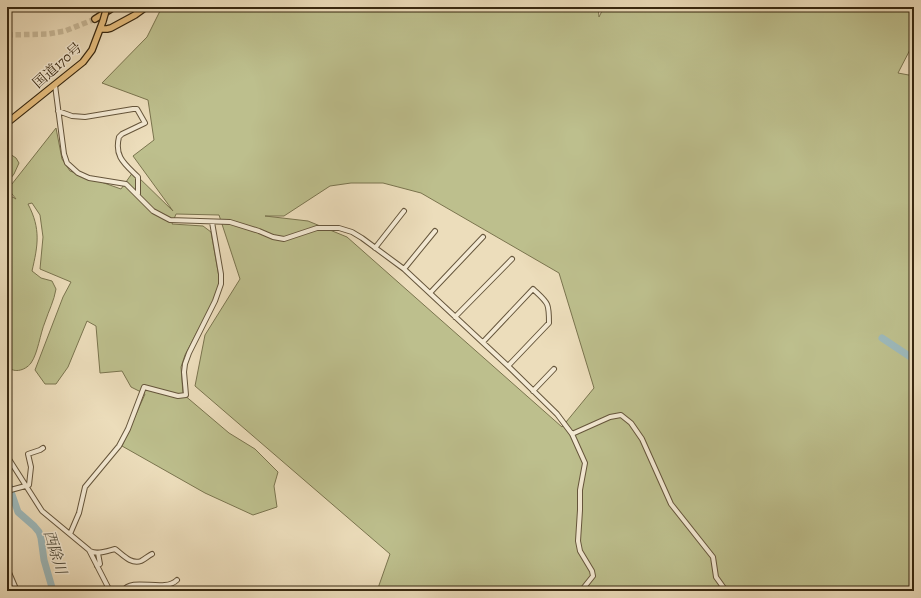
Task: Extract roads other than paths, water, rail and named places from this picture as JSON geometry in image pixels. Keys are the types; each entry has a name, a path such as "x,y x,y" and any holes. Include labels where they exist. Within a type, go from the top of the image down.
{"highway":[{"name":"国道170号","path":"7,123 83,62 92,50 101,28 106,7"},
{"path":"96,19 114,7"},
{"path":"101,28 141,7"},
{"path":"101,28 111,28 135,15 146,7"}],"street":[{"path":"55,85 64,154 67,163 78,173 90,178 126,184 138,194 153,211 170,220 230,222 273,237 284,239 317,228 340,228 352,232 404,269 508,366 557,414 572,434 585,464 580,490 578,541 580,551 592,571 593,576 581,591"},
{"path":"58,111 72,116 85,117 133,109 137,110 145,123 122,134 119,137 117,144 119,156 138,177 138,194"},
{"path":"375,248 404,211"},
{"path":"70,534 79,513 84,487 120,446 144,388 178,396 186,395 184,372 185,364 215,301 221,284 221,274 212,222"},
{"path":"404,269 435,231"},
{"path":"430,293 484,237"},
{"path":"455,317 512,259"},
{"path":"483,342 533,289 547,301 549,306 549,323 508,366"},
{"path":"533,392 554,369"},
{"path":"572,434 610,417 621,415 631,423 642,439 671,504 713,557 716,577 726,591"},
{"path":"10,490 29,485 31,467 28,454 43,448"},
{"path":"7,456 42,511 89,550 98,553 115,549 124,557 133,561 142,560 146,556 152,554"},
{"path":"89,550 110,591"},
{"path":"97,566 100,564 98,553"},
{"path":"7,568 17,591"},
{"path":"123,591 129,586 148,584 164,585 173,583 176,580"}],"waterway":[{"path":"882,338 912,358 914,364"},
{"name":"西除川","path":"7,480 18,512 39,532 44,560 53,591"}],"tunnel":[{"path":"7,35 48,34 65,31 95,19"}]}
